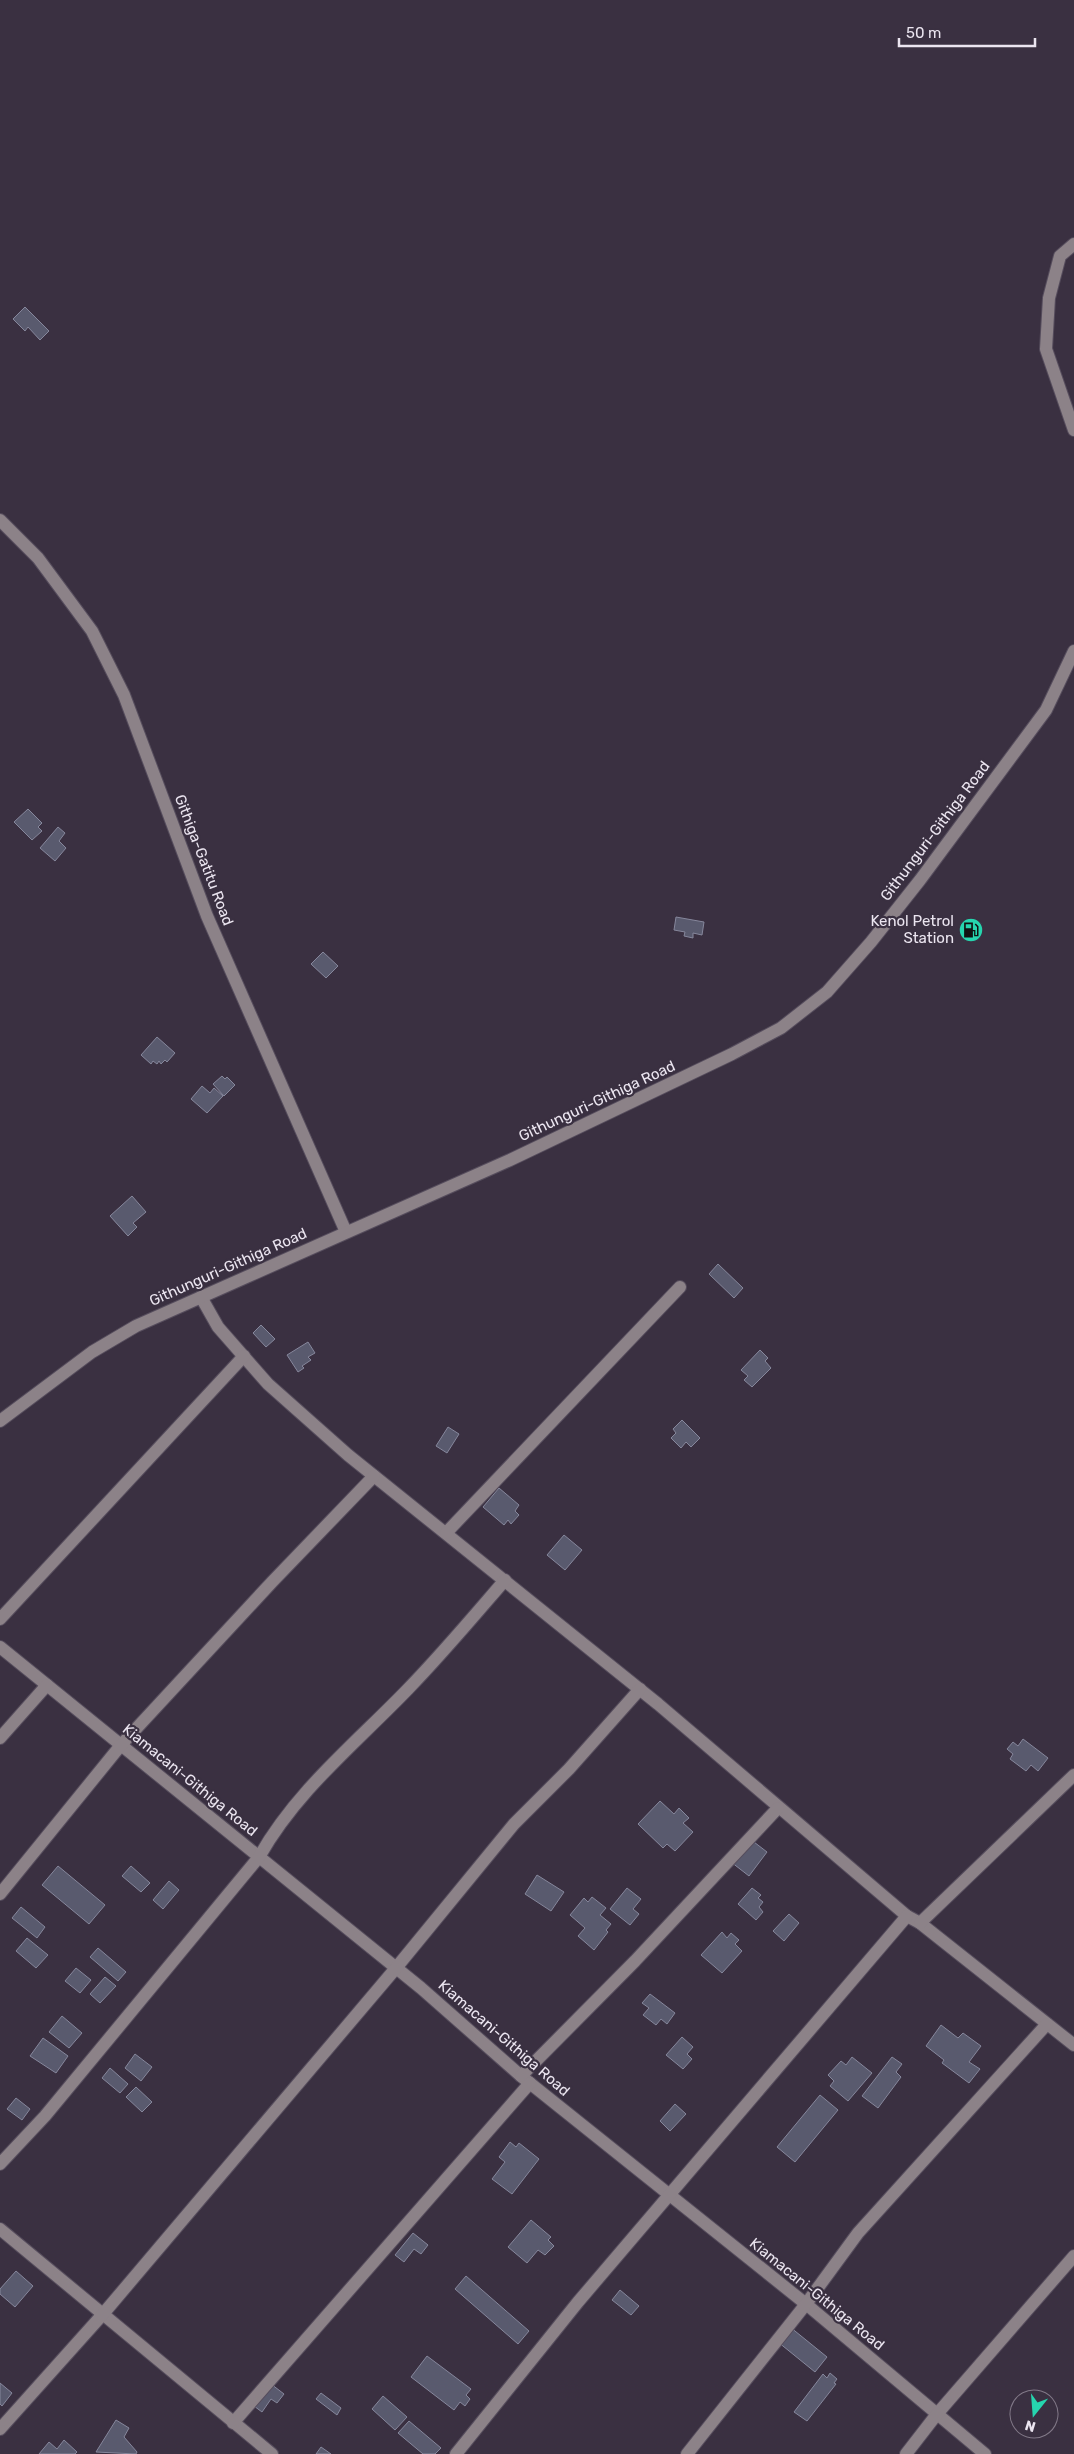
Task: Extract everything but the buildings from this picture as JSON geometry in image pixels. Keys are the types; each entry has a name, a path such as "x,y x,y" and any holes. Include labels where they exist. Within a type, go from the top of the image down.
{"street":[{"path":"1074,244 1060,256 1048,298 1046,349 1074,430"},
{"name":"Githiga-Gatitu Road","path":"0,520 38,558 92,631 124,694 207,916 346,1232"},
{"name":"Githunguri-Githiga Road","path":"0,1421 92,1352 136,1326 510,1160 732,1054 781,1028 827,992 872,942 1046,710 1074,651"},
{"path":"446,1532 680,1287"},
{"path":"201,1297 218,1327 268,1384 374,1476 640,1689 907,1916 920,1923 1074,2045"},
{"path":"0,1619 244,1356"},
{"path":"0,1894 121,1745 265,1589 374,1476"},
{"path":"0,2164 45,2116 259,1857 282,1819 303,1793 410,1688 505,1580"},
{"name":"Kiamacani-Githiga Road","path":"0,1647 396,1968 525,2080 806,2304 985,2454"},
{"path":"0,1738 47,1685"},
{"path":"0,2429 103,2314 396,1968 514,1824 569,1769 640,1689"},
{"path":"920,1923 1074,1775"},
{"path":"233,2423 525,2080 778,1808"},
{"path":"456,2454 578,2302 907,1916"},
{"path":"687,2454 806,2304 858,2233 1047,2024"},
{"path":"0,2229 272,2454"},
{"path":"906,2454 937,2414 1074,2256"}],"place":[{"name":"Kenol Petrol Station","path":"971,930"}]}
